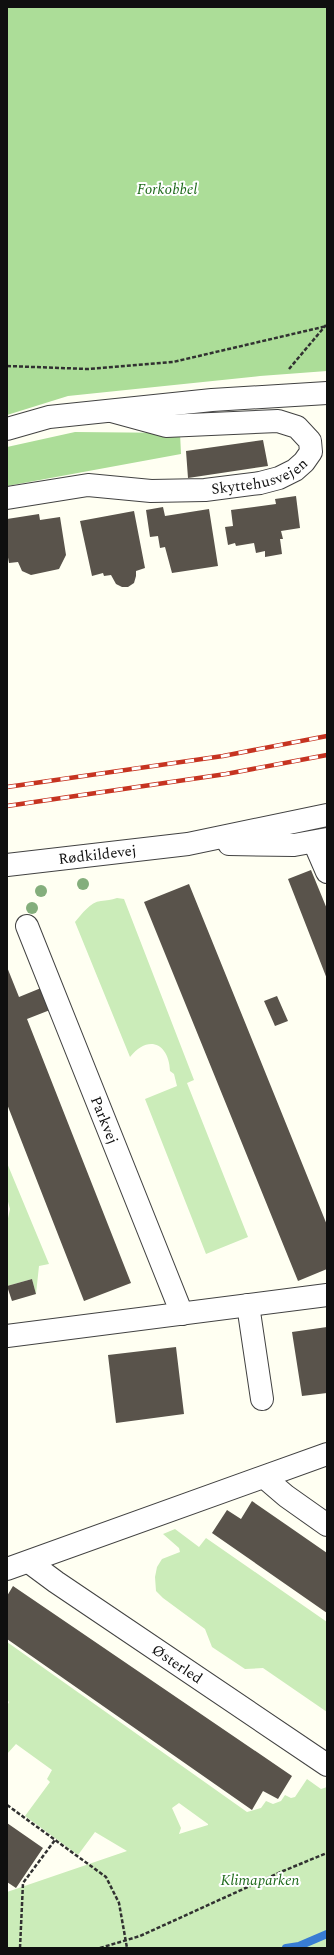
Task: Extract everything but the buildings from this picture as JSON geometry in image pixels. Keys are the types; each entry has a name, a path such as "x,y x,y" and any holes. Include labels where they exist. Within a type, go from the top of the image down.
{"street":[{"name":"Skyttehusvejen","path":"7,429 49,417 212,400 266,396 325,396"},
{"name":"Skyttehusvejen","path":"7,498 88,485 151,491 205,490 260,483 279,478 296,470 311,452 310,441 297,427 278,421 166,426 110,411"},
{"name":"Rødkildevej","path":"7,865 188,844 327,815"},
{"name":"Rødkildevej","path":"188,844 294,845 321,840"},
{"path":"321,840 327,872"},
{"name":"Parkvej","path":"27,926 182,1314"},
{"path":"7,1336 327,1295"},
{"path":"248,1305 262,1400"},
{"path":"7,1569 265,1478 327,1454"},
{"path":"265,1478 286,1496 327,1525"},
{"name":"Østerled","path":"29,1562 56,1582 327,1765"}],"path":[{"path":"7,366 88,369 173,362 327,326"},
{"path":"266,396 327,326"},
{"path":"7,1804 106,1877 119,1903 127,1948"},
{"path":"20,1948 23,1883 55,1840"},
{"path":"100,1948 140,1936 283,1871 327,1853"}],"green space":[{"name":"Forkobbel","path":"7,7 327,7 327,371 260,376 68,396 7,415"},
{"path":"75,432 180,433 181,454 7,486 7,447"},
{"path":"117,898 124,899 194,1080 187,1083 248,1237 206,1254 145,1099 177,1086 174,1074 170,1071 169,1061 162,1048 150,1044 137,1050 130,1057 75,922 86,909 93,904"},
{"path":"7,1163 49,1264 39,1266 36,1294 32,1279 7,1286 7,1223 10,1209 7,1198"},
{"path":"175,1529 199,1547 206,1538 327,1622 327,1712 263,1668 245,1669 212,1647 205,1629 163,1598 156,1591 155,1577 157,1567 162,1559 180,1552 179,1548 163,1534"},
{"name":"Klimaparken","path":"7,1642 247,1812 261,1808 266,1801 273,1804 281,1801 285,1795 291,1798 295,1797 307,1779 321,1789 327,1787 327,1948 7,1948 7,1892 127,1851 95,1832 78,1855 25,1816 50,1782 47,1779 52,1770 16,1744 7,1754 7,1706 9,1702 7,1700","holes":["179,1803 208,1824 179,1834 181,1828 172,1808"]}],"waterway":[{"path":"286,1948 299,1946 327,1934"}],"railway":[{"path":"7,787 223,756 327,736"},
{"path":"7,806 226,774 327,755"}]}
